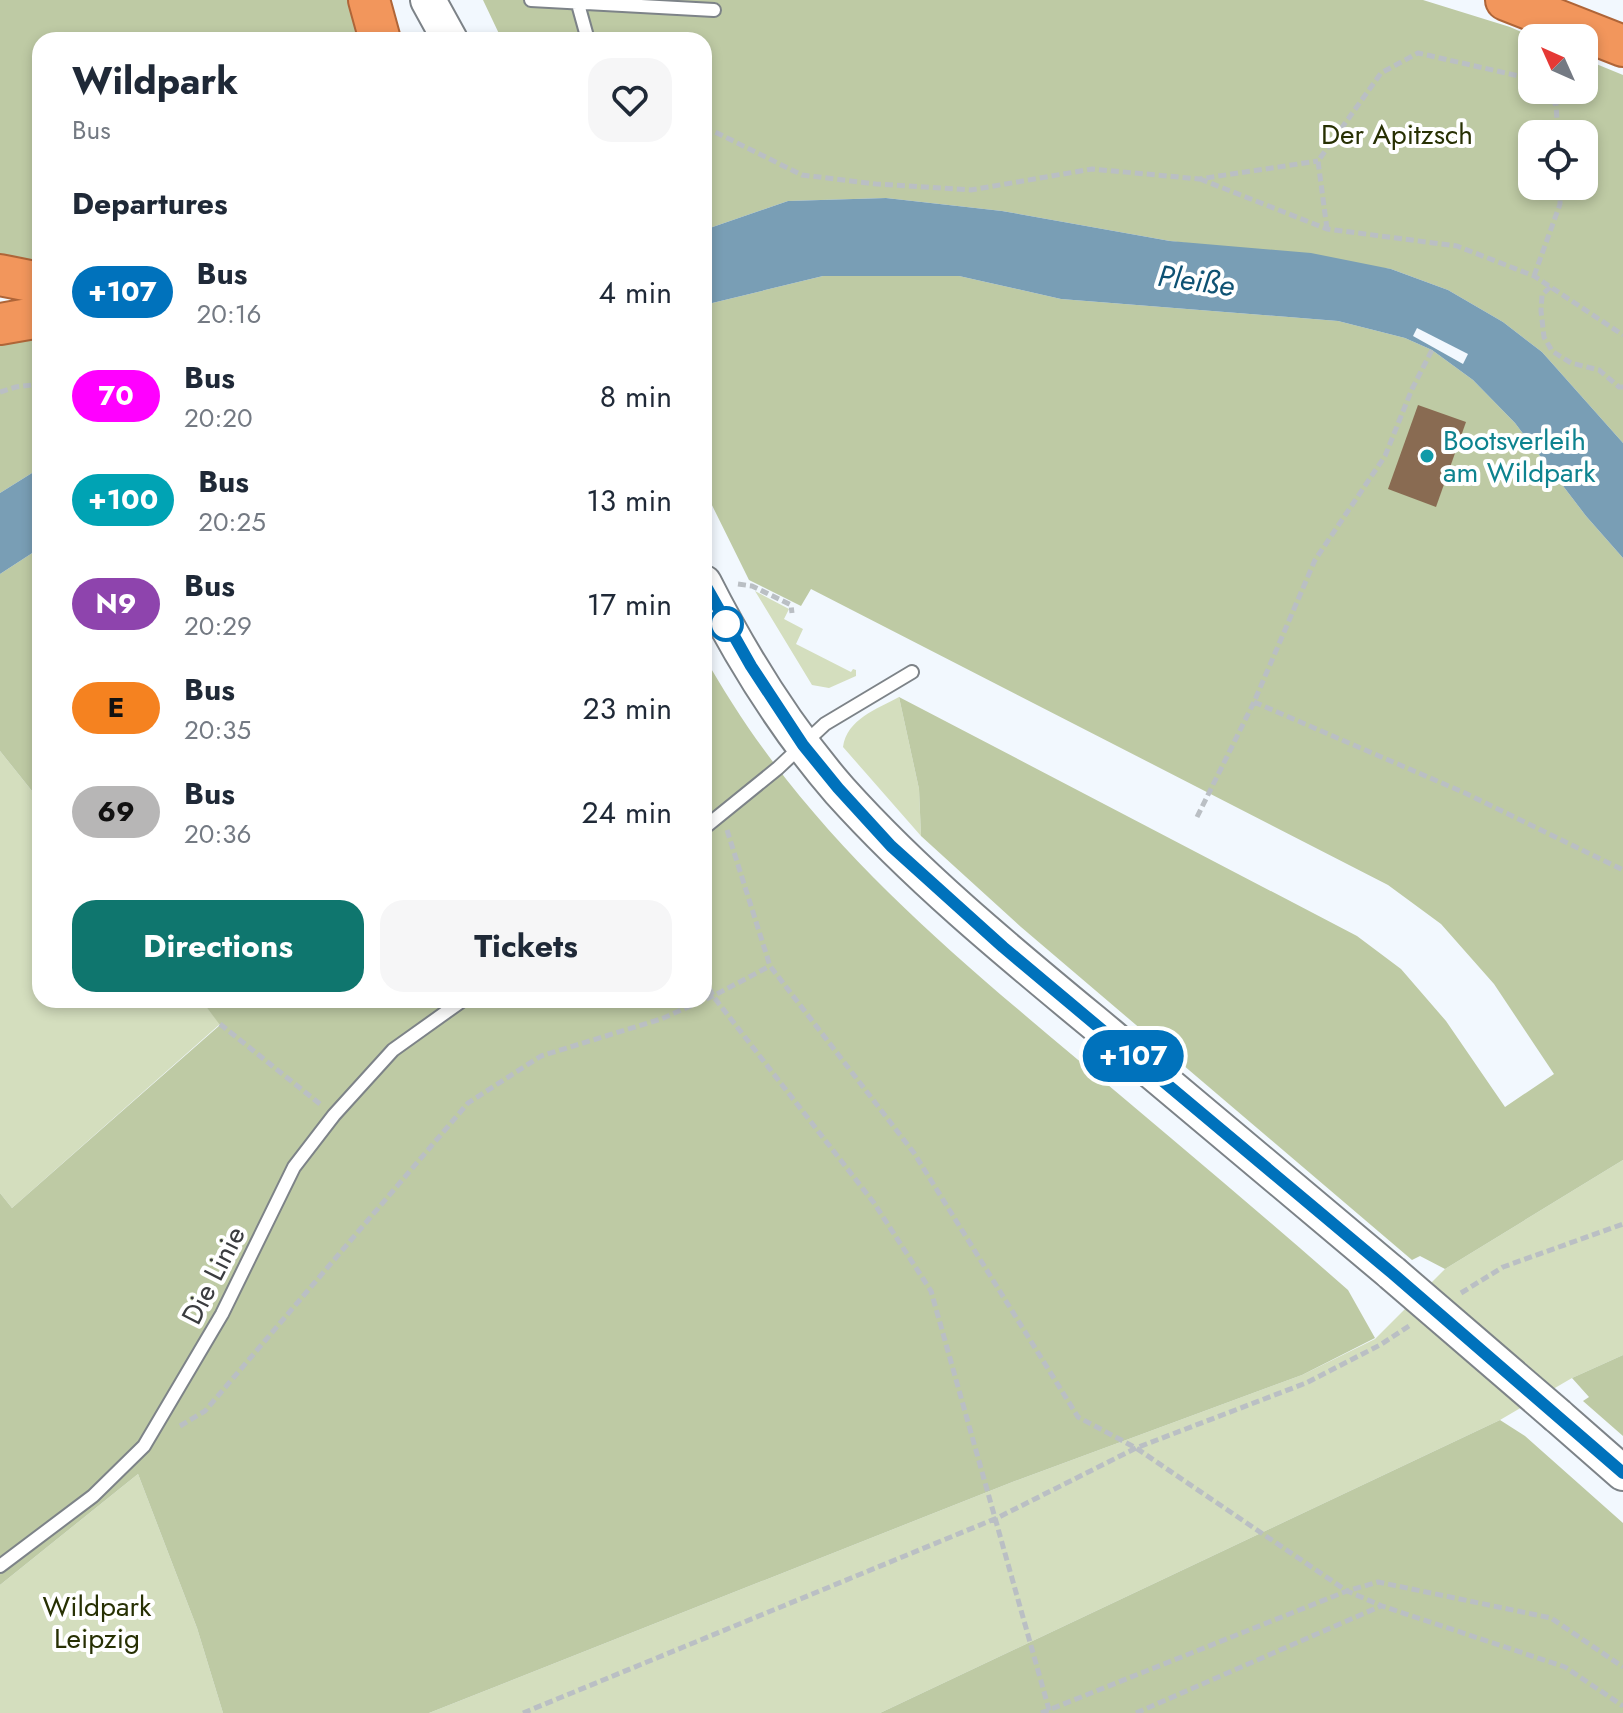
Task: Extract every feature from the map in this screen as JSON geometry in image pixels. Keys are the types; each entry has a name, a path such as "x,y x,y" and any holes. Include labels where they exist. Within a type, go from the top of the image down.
{"highway":[{"path":"369,0 378,32"},
{"path":"1506,0 1623,46"},
{"path":"0,275 32,281"},
{"path":"0,324 32,318"}],"main road":[{"path":"428,0 446,32"},
{"path":"712,598 751,666 803,745 855,807 920,873 1015,958 1392,1273 1623,1473"}],"lane":[{"path":"531,0 714,10"},
{"path":"578,4 586,32"},
{"path":"712,823 825,724 912,672"},
{"name":"Die Linie","path":"0,1566 93,1496 144,1446 222,1314 294,1167 334,1115 393,1050 452,1008"}],"path":[{"path":"1327,229 1318,161 1381,73 1418,53 1518,76"},
{"path":"712,131 802,175 876,184 971,190 1092,169 1199,179 1318,161"},
{"path":"1199,179 1327,229 1457,246 1534,276 1623,335"},
{"path":"1534,276 1560,200"},
{"path":"1550,287 1542,295 1541,311 1544,337 1552,351 1571,363 1599,370 1623,387"},
{"path":"1197,817 1254,702 1315,560 1385,456 1412,389 1433,348"},
{"path":"0,392 32,385"},
{"path":"712,584 752,586 791,605 792,613"},
{"path":"1254,702 1465,793 1623,870"},
{"path":"723,815 770,966 914,1153 1078,1417 1136,1448 1347,1591 1382,1606 1565,1667 1623,1706"},
{"path":"770,966 713,996 874,1203 931,1291 1049,1711"},
{"path":"144,1446 205,1411 468,1103 541,1056 661,1019 686,1008"},
{"path":"220,1024 334,1115"},
{"path":"1453,1298 1503,1267 1623,1224"},
{"path":"523,1713 997,1518 1136,1448 1306,1383 1380,1345 1416,1321"},
{"path":"1041,1713 1347,1591 1378,1582 1551,1618 1623,1667"},
{"path":"1136,1713 1382,1606"}],"green space":[{"path":"0,0 351,0 360,32 32,32 32,264 0,259"},
{"name":"Der Apitzsch","path":"483,0 1423,0 1510,27 1518,31 1518,104 1598,104 1598,65 1623,75 1623,443 1542,352 1503,322 1448,290 1391,269 1170,241 1002,211 886,198 788,201 712,227 712,32 498,32"},
{"path":"823,276 959,276 1061,299 1338,321 1405,338 1432,350 1473,380 1515,423 1586,516 1623,558 1623,1160 1445,1269 1420,1256 1412,1260 1021,927 921,836 919,789 899,697 1357,936 1401,969 1446,1021 1505,1107 1554,1074 1494,984 1441,924 1388,885 811,589 801,606 749,580 712,505 712,303"},
{"path":"32,335 32,473 0,493 0,338"},
{"path":"32,553 32,791 0,751 0,574"},
{"path":"755,591 789,609 784,619 803,629 796,644 851,672 856,670 856,676 829,688 812,685"},
{"path":"712,669 780,772 869,873 966,965 1348,1290 1375,1338 1302,1375 1015,1481 429,1713 223,1713 197,1628 138,1474 0,1585 0,1193 12,1208 220,1025 207,1008 712,1008"},
{"path":"899,697 919,789 921,836 843,747 850,729 857,722"},
{"path":"0,751 32,791 32,1008 207,1008 220,1024 12,1208 0,1193"},
{"path":"1623,1160 1623,1355 1572,1378 1500,1420 880,1713 429,1713 1015,1481 1302,1375 1375,1339 1445,1269"},
{"path":"1623,1355 1623,1436 1583,1401 1589,1397 1572,1378"},
{"path":"1500,1420 1525,1436 1623,1523 1623,1713 880,1713"},
{"name":"Wildpark Leipzig","path":"138,1474 197,1628 223,1713 0,1713 0,1585"}],"water":[{"name":"Pleiße","path":"886,198 1002,211 1170,241 1311,253 1391,269 1448,290 1503,322 1542,352 1623,443 1623,558 1586,516 1515,423 1473,380 1432,350 1405,338 1338,321 1061,299 959,276 823,276 712,303 712,227 788,201"},
{"path":"32,473 32,553 0,574 0,493"}],"pier":[{"path":"1417,328 1468,354 1463,364 1413,336"}],"building":[{"name":"Bootsverleih am Wildpark","path":"1418,405 1466,422 1436,507 1388,489"}],"bus line":[{"name":"+107","path":"712,599 751,666 803,745 891,846 1003,947 1392,1273 1623,1473"}],"place":[{"name":"Bootsverleih am Wildpark","path":"1427,456"}]}
